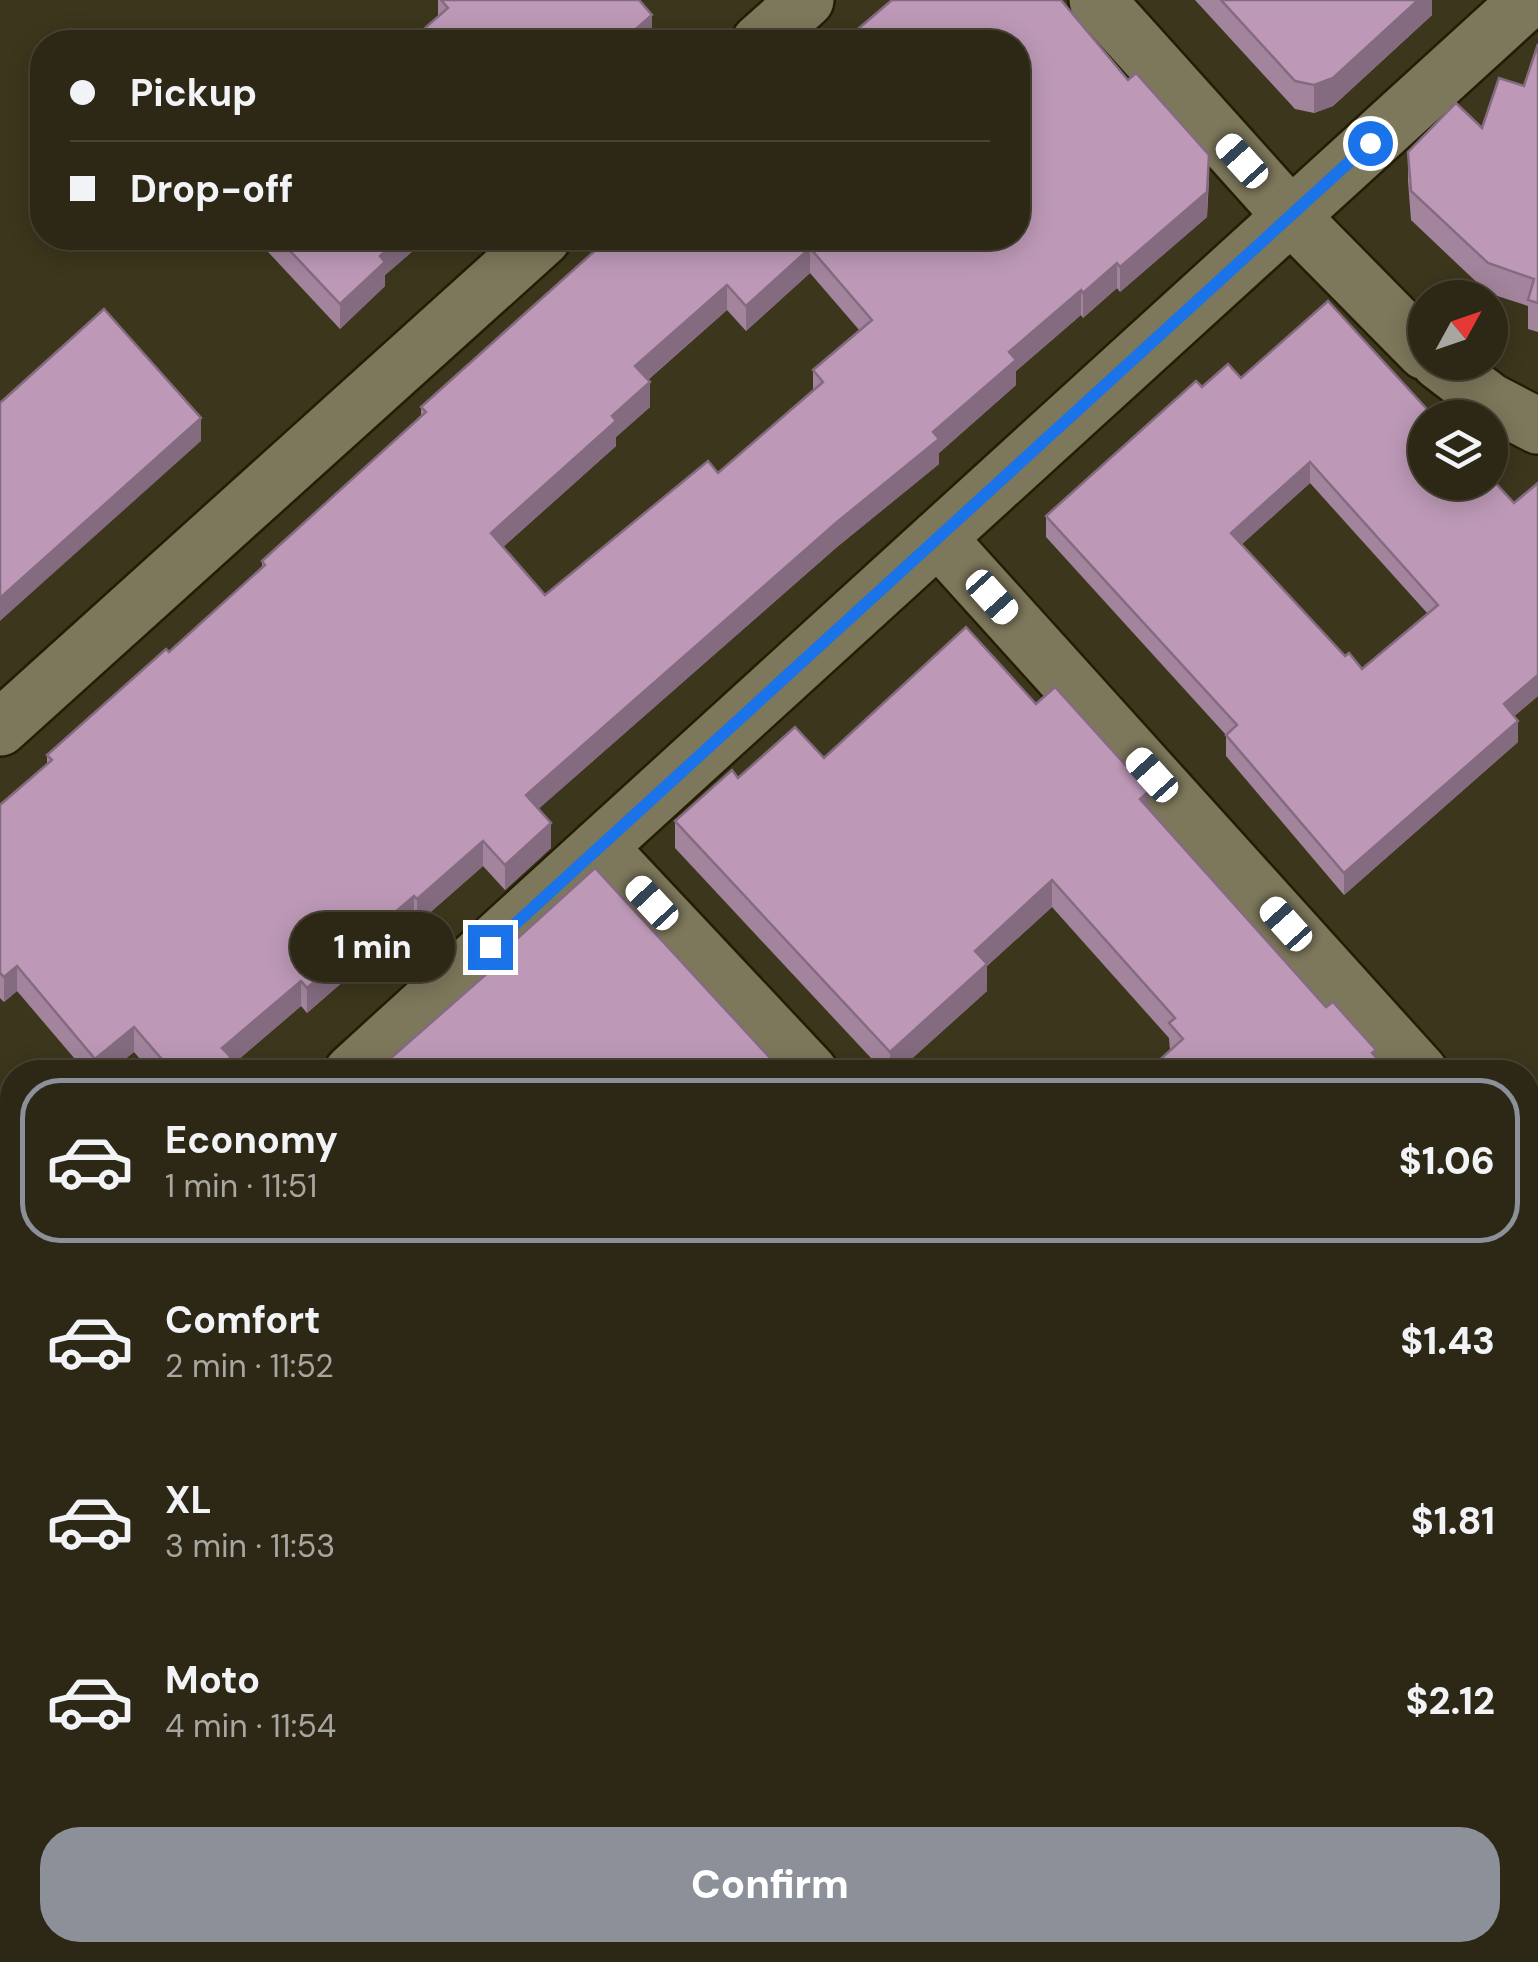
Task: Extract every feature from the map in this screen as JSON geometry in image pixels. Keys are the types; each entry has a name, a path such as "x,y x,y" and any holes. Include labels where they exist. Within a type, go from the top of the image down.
{"street":[{"path":"772,30 806,0"},
{"path":"1097,0 1290,215 1408,335"},
{"path":"365,1060 1528,0"},
{"path":"0,728 530,250"},
{"path":"1463,380 1538,426"},
{"path":"938,538 1409,1060"},
{"path":"599,847 799,1060"}],"building":[{"path":"441,0 639,0 652,15 635,30 423,30 448,8"},
{"path":"892,0 1061,0 1128,80 1136,73 1209,155 1207,192 1120,267 1117,263 1083,293 1081,290 1009,352 1016,360 933,432 939,439 837,522 526,795 551,823 505,865 483,841 307,988 301,981 222,1048 231,1057 227,1060 163,1060 134,1027 95,1059 17,966 4,977 0,973 0,805 52,760 47,755 265,565 262,561 426,412 421,407 596,250 808,250 746,306 727,285 635,366 650,382 612,416 616,421 491,533 545,595 708,461 718,473 823,382 813,370 872,320 812,250 1030,250 1030,30 857,30"},
{"path":"1221,0 1418,0 1333,78 1314,85 1295,81"},
{"path":"1538,44 1538,303 1528,300 1534,279 1488,263 1411,191 1408,152 1456,103 1482,128 1499,78 1524,86"},
{"path":"289,250 387,250 380,256 385,262 340,304"},
{"path":"1328,301 1419,400 1408,400 1408,500 1508,500 1508,496 1514,503 1538,483 1538,675 1504,704 1518,721 1344,873 1226,735 1237,725 1046,516 1196,381 1202,387 1228,364 1241,378","holes":["1310,462 1438,605 1362,669 1349,653 1345,656 1231,533"]},
{"path":"104,309 201,418 0,598 0,403"},
{"path":"966,627 1036,704 1055,687 1149,791 1140,799 1326,1007 1333,1002 1376,1050 1372,1053 1379,1060 1159,1060 1183,1039 1169,1023 1175,1018 1052,880 975,951 987,964 890,1052 675,821 732,770 738,778 795,727 824,758"},
{"path":"595,868 772,1060 389,1060 499,963 495,959"}],"route":[{"path":"490,947 1370,143"}]}
